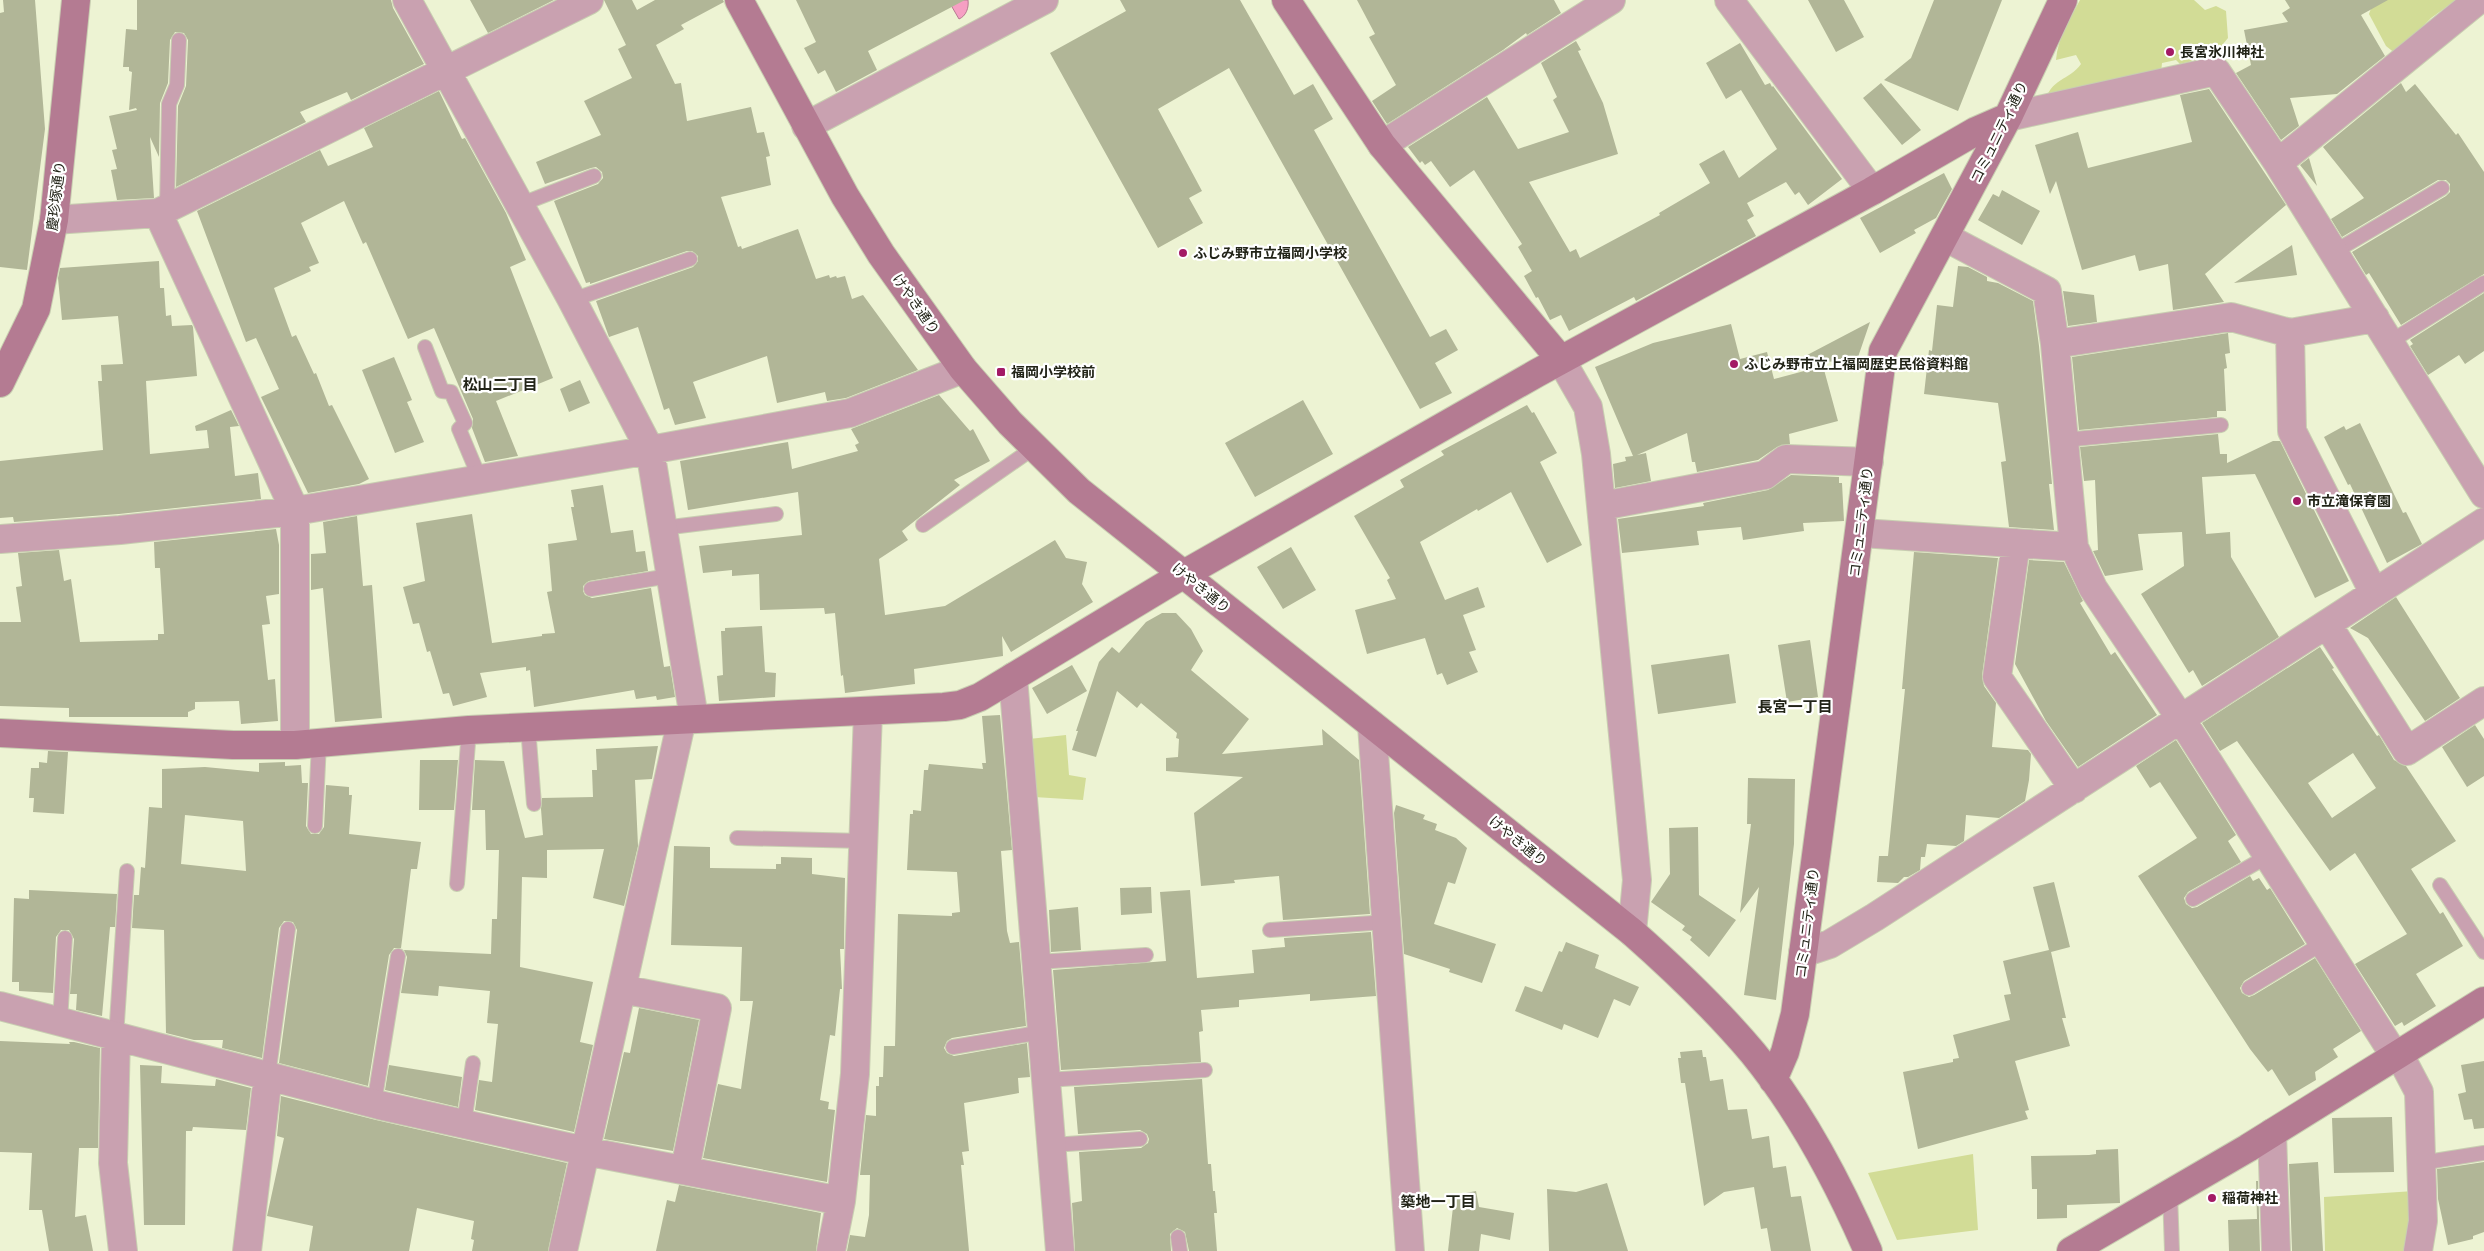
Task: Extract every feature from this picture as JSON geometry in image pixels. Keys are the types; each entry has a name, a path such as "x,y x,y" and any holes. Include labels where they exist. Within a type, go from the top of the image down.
{"street":[{"name":"慶珍塚通り","path":"0,382 36,309 54,220 76,0"},
{"path":"407,0 572,300 650,450 663,528 688,718 622,989 563,1251"},
{"path":"54,220 162,210 446,72 589,0"},
{"name":"けやき通り","path":"739,0 845,196 881,254 963,369 1010,423 1079,491 1632,932 1673,968 1723,1018 1773,1080 1830,1172 1868,1251"},
{"path":"806,126 1044,0"},
{"path":"1286,0 1382,145 1562,360 1588,408 1602,506 1637,880 1632,932"},
{"path":"1382,145 1611,0"},
{"path":"1729,0 1872,191"},
{"name":"コミュニティ通り","path":"1773,1080 1785,1052 1795,1014 1883,351 2008,117 2063,0"},
{"path":"2278,163 2478,0"},
{"path":"0,734 233,745 307,744 469,730 688,718 868,712 960,705 980,697 1184,574 1562,360 1872,191 1976,131 2008,117 2216,70 2278,163 2484,494"},
{"path":"162,210 295,511 307,744"},
{"path":"1945,238 2047,291 2056,344 2074,547 2093,588 2181,719 2419,1092 2423,1221 2418,1251"},
{"path":"2056,344 2231,317 2290,333 2374,318"},
{"path":"2290,333 2292,431 2374,593"},
{"path":"0,539 120,530 295,511 650,450 850,413 963,369"},
{"path":"1602,506 1765,475 1786,459 1869,462"},
{"path":"1803,953 1830,944 1875,917 2484,522"},
{"path":"1860,533 2074,547"},
{"path":"2016,543 1998,677 2074,789"},
{"path":"2327,624 2407,751 2484,700"},
{"path":"1013,677 1060,1251"},
{"path":"831,1251 841,1201 855,1074 868,712"},
{"path":"1372,724 1410,1251"},
{"path":"622,989 717,1008 684,1169"},
{"path":"2071,1251 2272,1133 2484,1001"},
{"path":"0,1006 374,1104 585,1150 841,1201"},
{"path":"116,1037 113,1163 123,1251"},
{"path":"247,1251 268,1076"},
{"path":"2272,1133 2276,1251"}],"lane":[{"path":"162,210 169,104 177,85 178,40"},
{"path":"519,205 594,176"},
{"path":"2334,252 2442,188"},
{"path":"572,300 690,259"},
{"path":"2390,342 2484,283"},
{"path":"425,347 442,391 451,392 465,423 459,429 480,479"},
{"path":"2064,440 2221,425"},
{"path":"923,526 1034,447"},
{"path":"663,528 776,514"},
{"path":"591,589 669,576"},
{"path":"528,727 534,804"},
{"path":"457,884 469,730"},
{"path":"307,744 315,826"},
{"path":"737,838 862,841"},
{"path":"2193,900 2268,856"},
{"path":"116,1037 127,871"},
{"path":"2440,885 2484,952"},
{"path":"1270,930 1387,922"},
{"path":"268,1076 288,929"},
{"path":"60,1022 65,938"},
{"path":"2249,988 2323,942"},
{"path":"1037,962 1146,955"},
{"path":"374,1104 398,956"},
{"path":"953,1047 1042,1032"},
{"path":"464,1123 473,1063"},
{"path":"1046,1080 1205,1070"},
{"path":"1052,1145 1140,1139"},
{"path":"2422,1163 2484,1153"},
{"path":"2170,1193 2172,1251"},
{"path":"1178,1236 1180,1251"}],"green space":[{"path":"2080,0 2194,0 2205,10 2216,6 2226,11 2228,38 2213,56 2180,64 2176,60 2162,63 2161,73 2045,103 2047,95 2055,84 2071,74 2081,64 2076,55 2056,60 2062,36"},
{"path":"2372,0 2456,0 2431,18 2396,54 2386,46 2369,14 2373,3"},
{"path":"1066,735 1069,775 1086,778 1083,800 1034,797 1029,739"},
{"path":"1973,1154 1978,1230 1897,1240 1868,1173"},
{"path":"2414,1191 2411,1251 2325,1251 2324,1197"}],"shaded area":[{"path":"948,0 968,0 964,16 959,19"}],"building":[{"path":"3,0 35,0 45,129 27,270 0,267 0,13 4,12"},
{"path":"137,0 391,0 393,8 424,64 351,100 347,92 300,112 306,122 176,187 178,106 186,86 188,40 184,33 175,32 170,40 168,83 160,103 159,157 150,137 154,198 117,200 111,170 117,169 112,150 117,149 109,116 137,110 136,108 129,110 132,72 129,71 129,67 123,67 126,29 137,30"},
{"path":"470,0 554,0 488,33"},
{"path":"604,0 632,0 637,10 655,0 723,0 724,2 681,25 684,29 656,45 675,84 681,83 687,121 751,107 757,133 764,132 770,156 766,157 771,185 721,197 738,247 741,246 742,249 798,229 816,279 829,275 830,278 845,276 852,299 863,295 918,370 846,398 827,401 825,392 777,403 767,356 693,382 706,418 675,425 669,408 664,410 638,327 609,337 596,301 693,267 698,261 698,256 692,251 687,251 590,284 590,282 586,283 554,201 598,184 603,178 602,172 596,167 591,168 545,184 536,162 601,135 584,101 632,78 618,49 626,45"},
{"path":"796,0 965,0 868,51 877,70 836,92 825,70 818,74 804,48 816,42"},
{"path":"1120,0 1240,0 1294,95 1313,84 1333,119 1314,130 1430,337 1446,329 1458,350 1435,363 1452,393 1420,409 1229,68 1158,109 1202,191 1189,198 1203,223 1158,248 1050,53 1126,11"},
{"path":"1357,0 1554,0 1561,13 1527,35 1526,33 1503,50 1387,124 1372,101 1396,85 1369,37 1375,34"},
{"path":"1808,0 1844,0 1864,37 1836,52"},
{"path":"1934,0 2002,0 1958,111 1884,80 1911,58"},
{"path":"2285,0 2388,0 2361,15 2385,56 2337,94 2290,98 2299,126 2281,140 2236,73 2251,65 2244,30 2288,22 2282,13 2290,8"},
{"path":"1576,41 1581,50 1578,51 1603,103 1618,154 1529,182 1570,252 1576,249 1580,258 1660,215 1659,213 1710,183 1699,164 1724,150 1739,178 1777,149 1741,90 1726,99 1706,63 1740,43 1765,85 1770,83 1773,86 1842,179 1808,205 1799,192 1795,195 1786,182 1747,203 1754,216 1747,220 1756,236 1636,301 1634,297 1569,331 1561,315 1550,320 1538,297 1536,298 1524,276 1532,271 1518,247 1522,244 1474,170 1450,187 1431,161 1425,165 1422,161 1420,163 1408,147 1487,97 1518,149 1569,132 1553,100 1557,97 1541,63"},
{"path":"1881,83 1921,130 1902,145 1863,98"},
{"path":"2401,83 2406,92 2415,84 2456,135 2458,133 2484,172 2484,274 2401,325 2369,273 2366,275 2352,252 2446,196 2450,192 2450,184 2446,180 2438,180 2342,237 2331,219 2364,198 2323,147"},
{"path":"2209,89 2286,205 2205,274 2224,302 2173,310 2168,264 2139,271 2135,255 2082,270 2056,181 2050,194 2035,145 2078,132 2088,168 2192,142 2180,95"},
{"path":"439,91 462,139 465,138 506,213 526,260 510,267 553,378 496,401 518,456 485,462 472,428 473,419 434,328 408,339 366,242 363,244 344,201 301,223 319,263 309,267 311,271 274,288 292,337 296,335 314,374 316,373 329,406 332,405 369,479 359,484 308,493 261,397 279,389 256,338 246,342 197,211 320,150 328,166 373,147 364,128"},
{"path":"2309,158 2317,186 2300,165"},
{"path":"1944,173 1952,189 1936,218 1914,230 1916,233 1880,253 1860,218"},
{"path":"2002,190 2040,211 2022,245 1978,220 1993,194 1999,197"},
{"path":"2292,245 2297,275 2234,283"},
{"path":"159,261 160,288 164,288 166,316 171,315 172,326 192,325 193,327 197,376 146,381 150,454 209,448 207,430 196,431 195,426 231,410 239,426 230,427 235,476 258,473 261,499 119,514 14,522 13,517 0,518 0,461 103,450 98,381 102,381 101,365 123,364 118,316 62,320 58,278 60,268"},
{"path":"1958,266 1968,267 1987,277 1987,281 1998,283 2033,301 2052,484 2049,484 2054,530 2009,527 2001,462 2006,461 1998,403 1924,394 1929,350 1932,351 1937,305 1953,307"},
{"path":"2063,291 2094,295 2097,322 2068,326"},
{"path":"2484,293 2484,351 2465,364 2459,355 2428,375 2410,346 2413,344 2410,340"},
{"path":"1870,322 1857,360 1790,364"},
{"path":"1731,324 1740,359 1767,352 1774,379 1823,366 1838,421 1789,434 1790,444 1777,447 1758,460 1697,472 1695,462 1692,462 1687,433 1637,455 1646,453 1651,481 1615,488 1613,464 1626,461 1625,457 1633,456 1595,367 1653,343"},
{"path":"2228,333 2230,353 2225,354 2227,368 2224,369 2226,411 2217,411 2217,417 2079,430 2072,357"},
{"path":"394,357 412,400 407,402 424,442 395,453 362,370"},
{"path":"580,380 590,403 569,412 560,389"},
{"path":"939,395 970,431 973,429 990,461 954,480 960,485 902,531 908,540 879,559 885,615 945,606 1055,540 1066,558 1087,562 1082,584 1093,602 1011,652 1002,636 1003,656 914,669 915,684 845,693 843,675 841,676 835,613 825,614 824,608 760,610 759,574 732,576 732,570 703,573 699,546 802,535 798,492 688,510 680,461 788,442 792,469 858,451 855,445 859,443 851,429"},
{"path":"1303,400 1333,454 1255,497 1225,443"},
{"path":"1527,405 1532,413 1534,412 1557,453 1540,462 1582,545 1547,563 1511,492 1478,511 1477,509 1420,542 1445,600 1478,587 1485,607 1463,615 1476,650 1469,652 1478,672 1447,685 1442,673 1437,675 1425,638 1367,654 1355,610 1396,599 1387,580 1390,578 1354,516 1404,487 1400,480 1444,455 1441,451"},
{"path":"2360,423 2403,513 2406,512 2422,544 2387,563 2350,484 2348,485 2324,437 2344,426 2346,430"},
{"path":"2218,434 2220,454 2227,454 2227,463 2273,441 2280,441 2349,581 2315,598 2255,474 2202,477 2206,534 2230,532 2231,557 2279,637 2202,686 2193,670 2189,673 2141,594 2184,566 2182,532 2138,534 2143,570 2105,576 2093,551 2098,550 2095,480 2084,481 2080,447"},
{"path":"1791,475 1839,477 1839,483 1842,483 1844,521 1803,523 1804,531 1743,540 1741,527 1697,531 1699,545 1622,553 1618,519 1704,506 1703,503 1768,490"},
{"path":"603,485 611,533 633,530 636,552 645,551 648,571 589,581 583,586 583,591 585,595 592,598 651,588 664,667 670,666 675,697 657,700 656,696 636,699 634,690 534,707 530,670 526,671 526,667 480,673 487,697 453,706 449,693 443,694 430,651 427,652 419,623 413,624 403,587 425,581 416,523 472,514 492,643 542,636 542,634 555,633 547,592 552,591 548,544 577,540 571,507 574,507 571,490"},
{"path":"357,516 363,586 372,585 382,718 335,722 323,588 311,590 311,554 326,553 323,522"},
{"path":"276,529 279,545 279,594 266,596 270,624 262,625 268,680 275,679 278,721 241,724 239,701 195,702 195,709 188,712 188,717 69,717 69,708 0,706 0,622 21,622 16,587 22,586 18,553 59,550 64,581 71,579 80,642 158,640 158,634 164,634 160,568 155,568 154,542"},
{"path":"1291,547 1316,590 1283,609 1257,567"},
{"path":"1914,552 1998,558 1982,676 1984,686 1996,703 1992,747 2028,750 2031,754 2029,780 2025,801 1999,818 1966,815 1964,841 1956,846 1927,844 1925,857 1921,857 1920,870 1908,877 1904,877 1898,883 1877,882 1879,856 1888,856 1905,689 1902,689"},
{"path":"2029,560 2064,562 2083,601 2080,603 2111,655 2115,652 2157,715 2078,767 2046,721 2015,664"},
{"path":"2396,597 2460,698 2425,721 2368,638 2350,628"},
{"path":"1162,613 1176,613 1191,629 1203,651 1191,670 1249,719 1222,754 1323,745 1322,729 1359,760 1370,914 1283,920 1279,876 1234,880 1235,883 1201,886 1194,813 1243,777 1166,771 1166,758 1178,757 1179,739 1176,738 1177,733 1141,703 1137,708 1117,691 1096,757 1072,750 1078,731 1076,731 1099,662 1112,647 1119,653 1146,622"},
{"path":"762,626 765,672 776,673 775,697 719,701 717,676 723,675 721,631 725,631 725,628"},
{"path":"1810,640 1818,697 1787,702 1778,645"},
{"path":"2320,647 2334,668 2332,669 2377,736 2379,735 2394,760 2406,766 2456,841 2411,869 2440,914 2443,912 2463,946 2416,974 2436,1006 2404,1026 2402,1022 2395,1026 2355,964 2407,934 2355,853 2330,871 2237,741 2220,751 2202,723","holes":["2353,753 2376,788 2332,818 2308,783"]},
{"path":"1729,654 1736,703 1658,714 1651,665"},
{"path":"1072,665 1087,691 1047,714 1032,688"},
{"path":"1000,715 1012,850 1001,851 1007,931 1010,943 1019,942 1026,1026 952,1038 947,1041 944,1048 947,1053 954,1056 1027,1043 1030,1077 1018,1078 1019,1093 964,1103 969,1151 962,1152 964,1165 961,1165 969,1251 847,1251 850,1235 865,1237 869,1215 870,1175 860,1175 866,1115 876,1116 876,1086 879,1086 879,1077 883,1077 884,1046 895,1046 898,914 952,916 952,913 960,912 957,872 907,870 910,814 913,814 913,810 921,811 924,770 928,770 929,764 983,769 982,763 986,763 982,716"},
{"path":"2475,725 2484,739 2484,776 2467,787 2442,747"},
{"path":"2176,740 2236,835 2228,841 2241,862 2188,892 2184,898 2186,904 2192,908 2197,907 2250,876 2253,881 2259,878 2267,890 2270,888 2305,944 2244,981 2240,988 2242,993 2249,997 2254,995 2315,958 2361,1031 2333,1049 2338,1057 2315,1072 2316,1080 2289,1096 2272,1069 2268,1072 2250,1049 2138,876 2197,838 2160,782 2150,788 2136,766"},
{"path":"658,746 652,779 635,780 638,846 624,906 593,898 604,849 547,850 547,878 522,877 520,967 593,982 580,1042 593,1045 574,1132 475,1110 479,1080 492,1082 498,1024 487,1023 490,991 439,986 438,996 401,993 407,957 404,950 491,954 492,919 497,919 499,850 486,850 485,810 472,810 475,760 504,761 525,838 543,835 542,798 593,797 592,770 597,770 596,749"},
{"path":"48,751 68,752 64,814 33,812 34,798 29,798 31,768 39,768 39,762 47,763"},
{"path":"420,760 458,760 454,810 419,810"},
{"path":"285,762 285,766 301,765 302,783 308,783 306,826 311,834 319,834 324,827 326,785 349,787 349,795 352,795 349,834 421,842 417,869 411,869 401,948 394,948 389,955 368,1086 279,1063 297,930 293,922 284,921 279,928 262,1058 222,1048 223,1040 194,1040 166,1033 164,930 132,928 134,895 139,895 141,867 145,868 149,807 162,808 162,769 205,767 259,772 259,763","holes":["185,815 243,821 246,871 181,864"]},
{"path":"1748,778 1795,779 1794,844 1776,1000 1744,995 1759,887 1740,913 1751,824 1747,824"},
{"path":"1396,805 1425,815 1423,819 1437,824 1435,830 1456,838 1467,848 1455,884 1448,882 1434,924 1496,944 1482,983 1449,972 1450,969 1404,954 1394,813"},
{"path":"1698,827 1699,895 1736,920 1709,957 1690,940 1692,937 1682,930 1685,926 1651,902 1670,874 1669,828"},
{"path":"674,846 710,847 710,868 776,869 776,864 781,864 781,857 812,858 812,874 845,878 844,949 840,949 842,989 840,989 835,1036 830,1035 820,1100 829,1102 828,1109 835,1110 827,1182 703,1158 718,1084 741,1089 753,1001 740,1001 742,947 671,945"},
{"path":"2054,882 2070,947 2051,952 2066,1018 2062,1018 2070,1046 2015,1061 2029,1110 2025,1111 2028,1119 1918,1149 1903,1072 1953,1062 1953,1059 1959,1058 1953,1035 2010,1020 2004,995 2011,994 2003,961 2049,950 2033,887"},
{"path":"1151,887 1152,913 1121,915 1120,888"},
{"path":"29,890 117,894 115,927 110,927 102,1016 76,1010 77,994 70,994 74,939 69,930 61,930 56,937 53,993 19,991 19,982 12,982 14,898 29,899"},
{"path":"1190,890 1197,978 1254,973 1252,950 1285,947 1284,938 1371,932 1376,996 1310,1001 1310,994 1239,1000 1239,1007 1201,1010 1203,1031 1199,1032 1201,1062 1061,1070 1053,970 1166,961 1160,892"},
{"path":"1078,907 1081,950 1051,952 1049,910"},
{"path":"1566,942 1599,955 1595,968 1639,987 1630,1006 1614,999 1598,1038 1564,1024 1562,1030 1515,1011 1525,986 1542,992 1559,951 1562,952"},
{"path":"639,1008 699,1020 673,1151 604,1139 624,1052 630,1053"},
{"path":"0,1041 70,1044 69,1042 74,1042 100,1048 98,1148 79,1148 75,1217 86,1215 93,1251 49,1251 42,1210 29,1210 32,1153 0,1152"},
{"path":"1702,1050 1703,1057 1706,1057 1710,1081 1723,1079 1728,1110 1747,1109 1752,1139 1769,1136 1773,1168 1786,1166 1791,1197 1801,1196 1811,1251 1771,1251 1767,1228 1761,1229 1754,1187 1724,1192 1704,1206 1685,1083 1681,1083 1678,1058 1681,1058 1680,1052"},
{"path":"2484,1061 2484,1128 2474,1129 2472,1119 2464,1120 2458,1094 2466,1092 2461,1065"},
{"path":"140,1065 162,1066 161,1083 215,1086 216,1079 251,1088 246,1130 193,1127 192,1131 186,1131 185,1225 144,1225"},
{"path":"389,1065 462,1077 458,1107 385,1090"},
{"path":"1202,1079 1208,1164 1211,1164 1217,1213 1214,1213 1217,1251 1189,1251 1185,1232 1177,1228 1170,1234 1171,1251 1075,1251 1072,1203 1082,1201 1079,1152 1141,1148 1148,1143 1149,1139 1147,1134 1140,1130 1078,1134 1074,1087"},
{"path":"281,1096 376,1120 567,1163 548,1251 472,1251 474,1240 471,1239 474,1221 417,1208 409,1251 309,1251 313,1226 267,1216 284,1138 277,1136"},
{"path":"2392,1117 2394,1172 2334,1173 2332,1118"},
{"path":"2118,1149 2120,1203 2067,1205 2067,1218 2037,1219 2037,1189 2032,1189 2031,1156 2089,1155 2096,1154 2096,1150"},
{"path":"2318,1162 2323,1251 2292,1251 2289,1164"},
{"path":"2484,1162 2484,1232 2473,1236 2473,1239 2448,1245 2438,1199 2437,1169"},
{"path":"2256,1181 2258,1181 2260,1251 2229,1251 2228,1220 2257,1219"},
{"path":"1607,1183 1628,1251 1549,1251 1547,1189 1576,1192"},
{"path":"679,1185 821,1213 816,1251 656,1251 667,1200 675,1202"},
{"path":"1476,1191 1479,1207 1514,1213 1510,1240 1481,1234 1479,1251 1448,1251 1453,1207 1451,1196"}],"place":[{"name":"長宮氷川神社","path":"2170,52"},
{"name":"ふじみ野市立福岡小学校","path":"1183,253"},
{"name":"ふじみ野市立上福岡歴史民俗資料館","path":"1734,364"},
{"name":"福岡小学校前","path":"1001,372"},
{"name":"市立滝保育園","path":"2297,501"},
{"name":"稲荷神社","path":"2212,1198"}],"district":[{"name":"松山二丁目","path":"500,385"},
{"name":"長宮一丁目","path":"1795,707"},
{"name":"築地一丁目","path":"1438,1202"}]}
